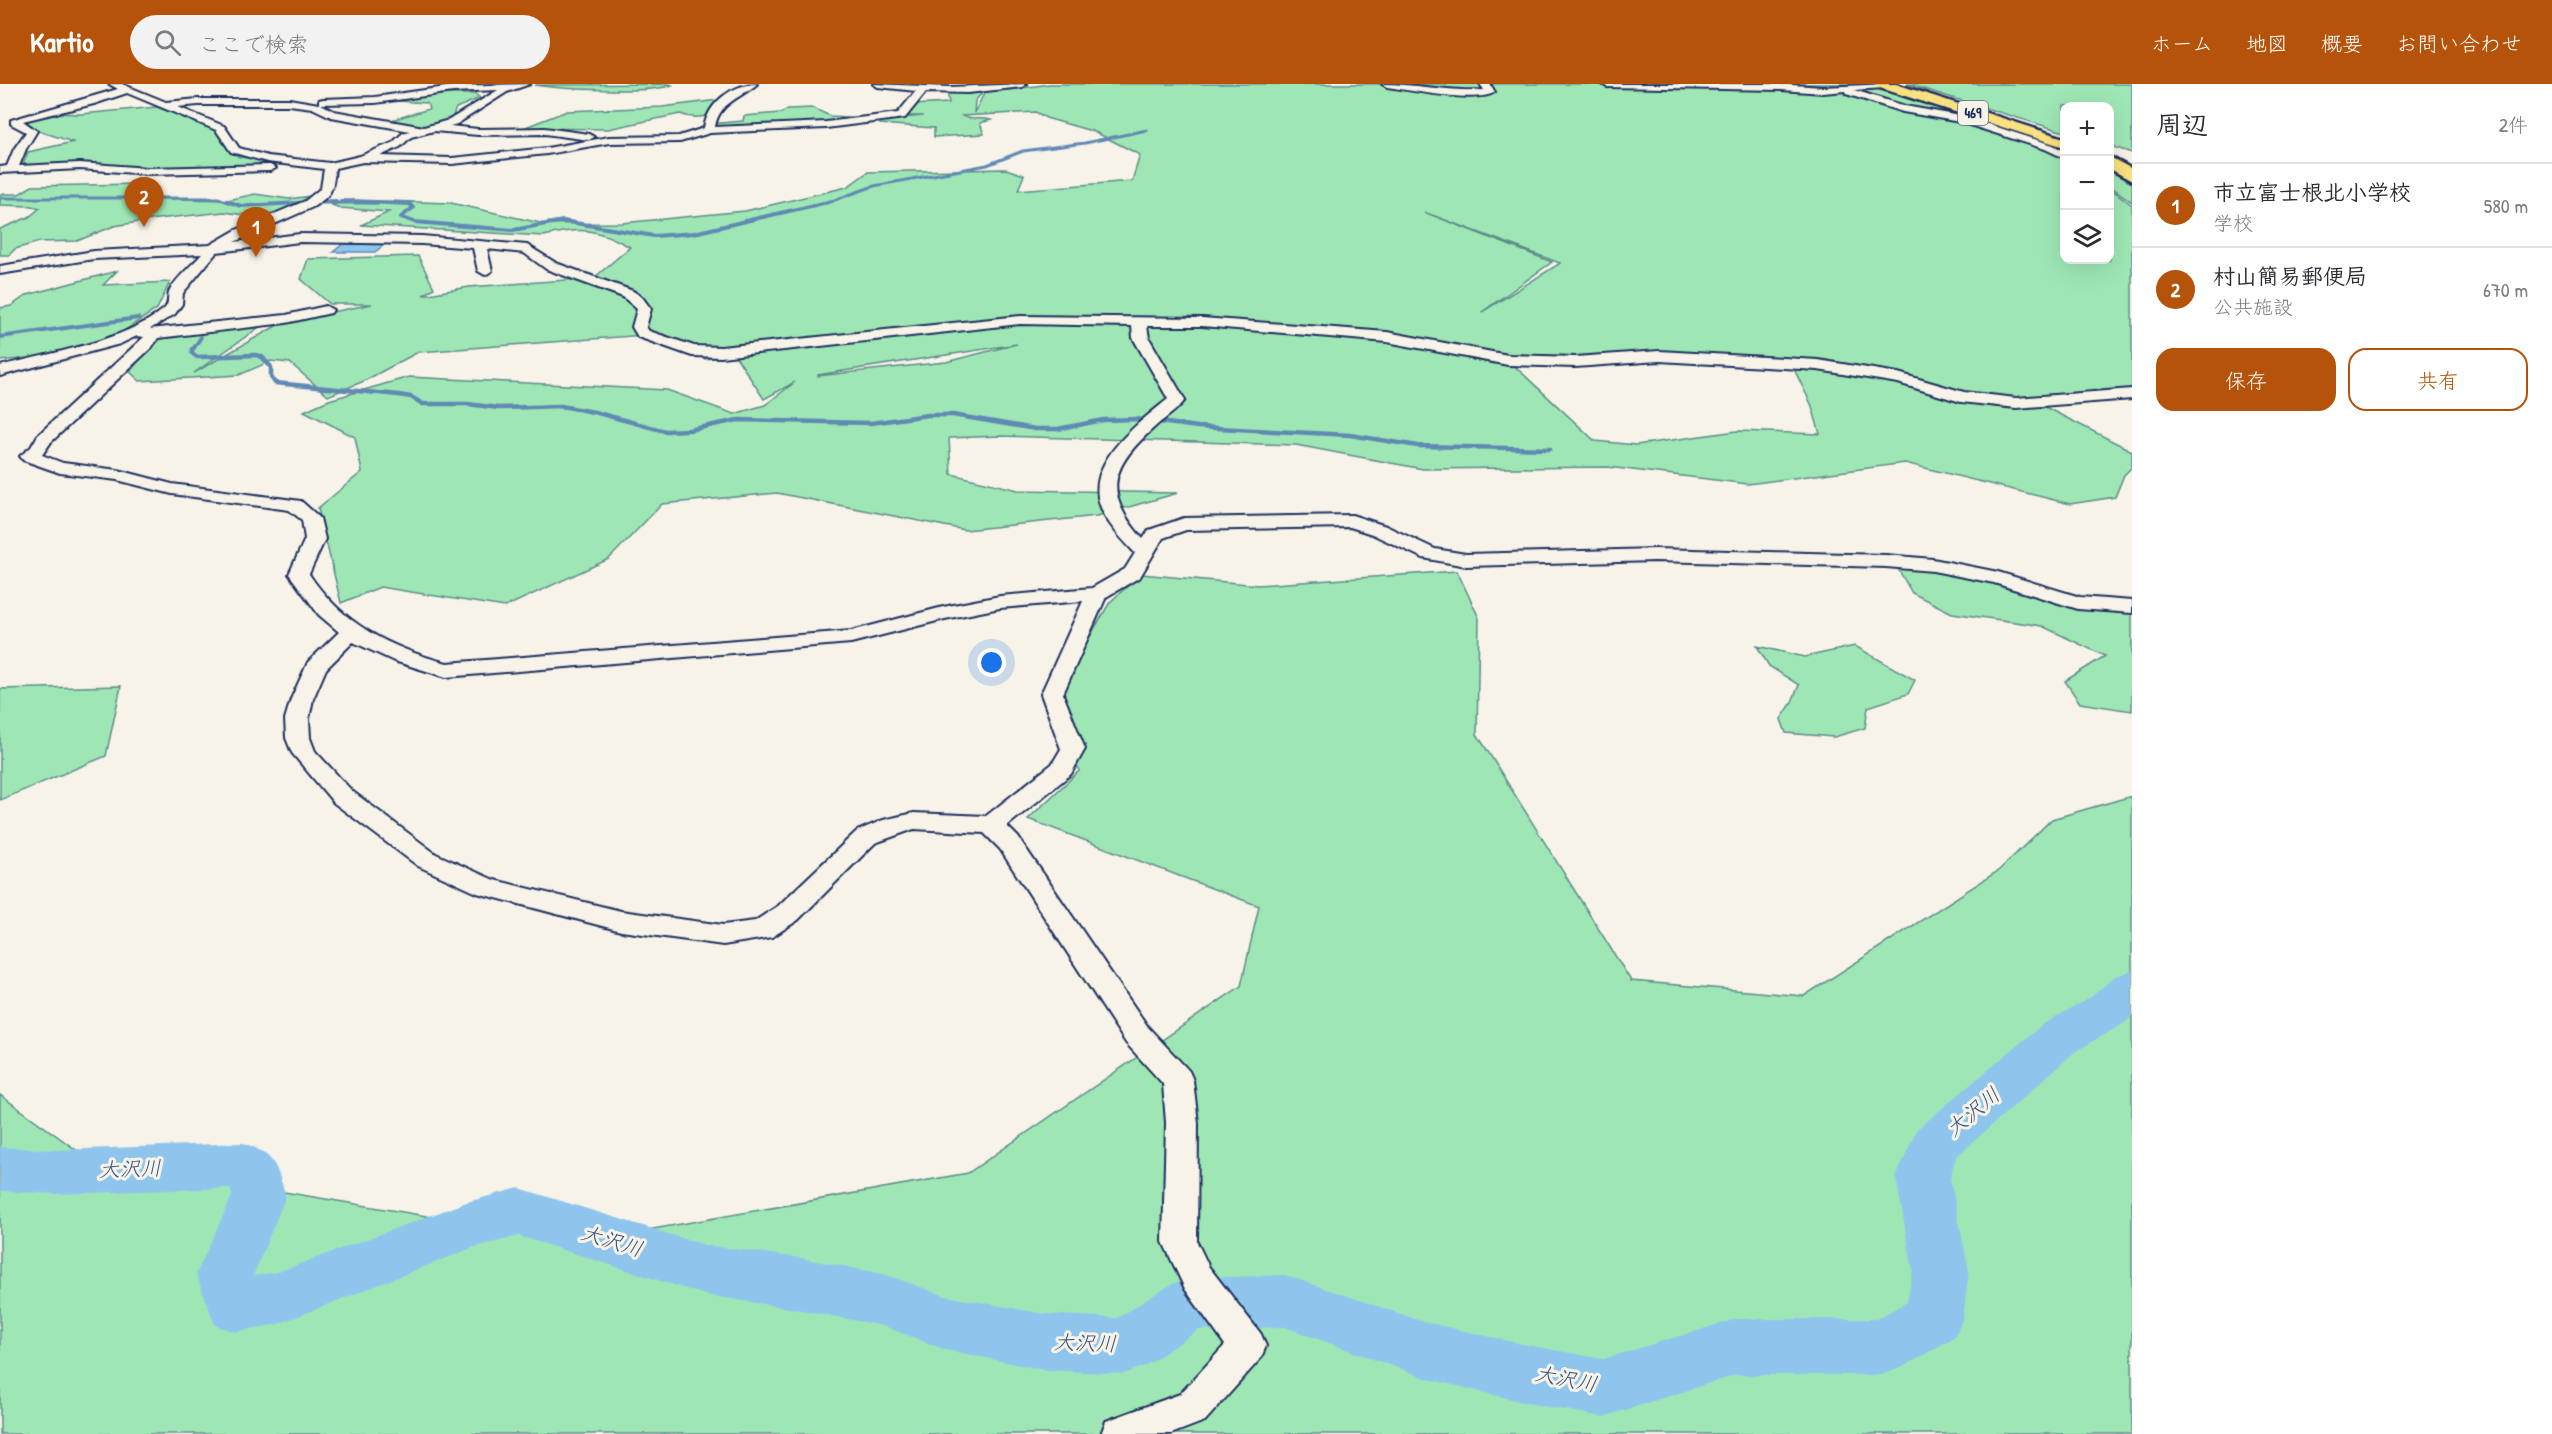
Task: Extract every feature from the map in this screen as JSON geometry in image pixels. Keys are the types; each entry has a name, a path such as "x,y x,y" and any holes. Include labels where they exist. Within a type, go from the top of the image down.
{"highway":[{"name":"469","path":"1883,84 2060,142"},
{"path":"2114,165 2132,176"}],"street":[{"path":"114,84 162,106 220,128 235,150 242,153 267,159 326,165"},
{"path":"709,130 709,124 723,100 752,84"},
{"path":"878,84 922,90 984,90 1022,84"},
{"path":"1388,84 1474,94 1490,92 1485,84"},
{"path":"1607,84 1840,89 1883,84"},
{"path":"162,106 249,101 319,104 375,100 453,89 520,85"},
{"path":"363,159 396,145 406,135 453,122 520,85"},
{"path":"1840,89 1895,107 1962,119 2049,147 2060,156"},
{"path":"5,171 32,131 15,122 125,90"},
{"path":"5,171 80,166 148,171 293,167 363,159 452,161 538,152 609,140 680,139 709,130 826,125 901,116 922,90"},
{"path":"319,104 331,93"},
{"path":"319,104 331,114 428,129 478,132 545,131 609,140"},
{"path":"145,333 170,311 175,304 176,292 213,249 241,233 309,204 320,197 327,189 326,165"},
{"path":"140,184 148,171"},
{"path":"0,270 94,255 213,249 300,238 423,240 527,249 551,266 628,294 644,309 639,327 643,334 692,351 721,352 796,346 1020,320 1202,322 1377,336 1508,360 1575,362 1659,356 1818,365 1898,378 1934,387 1960,397 2016,403 2132,394"},
{"path":"479,244 485,271"},
{"path":"0,371 145,333 286,319 326,310"},
{"path":"1139,322 1141,338 1177,400 1121,450 1106,483 1108,503 1118,522 1145,553"},
{"path":"145,333 147,344 52,431 38,450 29,456 60,468 118,475 171,489 294,505 311,518 315,538 299,574 317,602 329,615 365,640 392,653 446,670 851,637 943,613 1000,603 1097,594 1133,573 1156,534 1184,524 1352,521 1379,530 1430,554 1466,560 1655,555 1886,561 1933,565 1998,578 2078,603 2132,607"},
{"path":"991,825 1062,769 1073,749 1052,694 1097,594"},
{"path":"352,631 316,667 302,699 297,719 298,738 304,753 343,797 427,860 486,886 621,921 723,935 762,930 788,913 866,837 892,826 914,821 991,825 1009,843 1137,1035 1178,1080 1182,1123 1180,1242 1197,1278 1248,1346 1192,1408 1120,1434"}],"green space":[{"path":"1050,84 1882,84 2060,141 2060,264 2114,264 2114,191 2132,205 2132,392 2037,403 2132,451 2132,467 2124,475 2115,497 2070,504 1905,463 1748,484 1608,467 1423,469 1296,445 1001,436 949,438 951,474 1018,490 1178,493 1097,516 965,530 777,493 662,504 609,559 505,607 380,587 341,603 318,508 362,472 355,437 304,411 329,400 409,377 667,390 734,414 765,405 795,382 764,399 735,355 705,359 645,335 418,352 364,381 328,396 290,363 271,361 239,375 140,381 130,372 164,336 264,324 194,373 283,322 372,304 330,304 301,279 308,259 418,256 434,288 423,295 469,287 594,278 630,247 608,236 588,231 568,231 544,236 361,225 389,212 340,208 332,205 353,200 451,203 545,224 622,223 745,211 847,187 868,172 1006,169 1024,175 1018,190 1132,181 1140,155 1095,132 1046,118 1036,112 962,116 991,120 980,123 984,134 934,137 934,128 880,124 880,120 711,130 709,124 743,121 744,116 781,113 788,109 813,108 830,116 891,119 923,116 900,116 912,105 949,103 947,92 983,92 975,101 974,113 986,90 1008,90","holes":["1424,212 1560,263 1482,312 1552,262","1017,344 946,362 818,376 818,375","1434,344 1512,354 1791,363 1812,406 1820,434 1737,431 1636,445 1595,441 1508,360"]},
{"path":"1907,84 2132,84 2132,153 2114,147 2114,102 2060,102 2060,131"},
{"path":"535,85 672,85 626,90"},
{"path":"433,94 475,94 480,98 456,108 451,121 424,127 388,121 429,109 427,103 397,101"},
{"path":"719,100 714,115 693,117 680,114 608,129 523,128 567,111 662,107"},
{"path":"157,107 216,130 227,146 239,157 307,164 145,168 90,163 22,167 28,152 73,142 39,131 23,121 48,113 81,114"},
{"path":"2114,167 2132,177 2132,202 2114,189"},
{"path":"138,184 124,198 228,200 255,194 289,199 311,196 284,213 244,215 224,212 157,219 114,226 77,241 39,242 15,249 9,255 0,255 0,229 29,217 40,208 0,205 0,194 19,194 32,186"},
{"path":"117,271 103,285 170,282 157,309 116,336 49,356 0,361 0,308 11,306 27,295"},
{"path":"1897,567 1970,576 2132,610 2132,711 2080,703 2065,681 2105,656 2042,626 1952,613 1912,593"},
{"path":"1457,571 1479,618 1477,734 1631,981 1804,996 1998,871 2052,819 2132,796 2132,1434 0,1434 0,1095 89,1159 580,1242 968,1173 1241,986 1259,906 1028,819 1079,771 1054,698 1110,602 1141,574 1258,585"},
{"path":"1757,646 1805,657 1855,646 1915,680 1908,694 1868,707 1865,728 1834,737 1786,733 1781,719 1791,704 1799,685 1769,666"},
{"path":"121,686 106,756 0,800 0,689"}],"water":[{"path":"343,244 385,244 375,252 333,252"}],"waterway":[{"path":"831,201 874,186 987,165 1023,151 1085,143 1147,130"},
{"path":"0,198 218,198 231,203"},
{"path":"227,201 241,206 336,201"},
{"path":"341,201 410,204 413,208 401,217 414,222 513,230 563,221 654,236 694,233 831,201"},
{"path":"826,203 831,201"},
{"path":"306,203 377,203"},
{"path":"0,337 138,318"},
{"path":"192,351 201,337"},
{"path":"192,351 197,357 256,355 262,357 271,367 271,377 275,383 399,395 411,397 423,404 468,404 498,408 561,406 594,412 665,431 689,430 738,420 871,423 928,415 953,415 1035,429 1058,429 1103,420 1136,419 1198,427 1350,435 1418,446 1550,449"},
{"name":"大沢川","path":"0,1169 57,1172 243,1165 253,1176 259,1196 224,1274 235,1306 278,1298 467,1226 519,1212 705,1270 801,1284 884,1300 946,1323 1045,1342 1124,1346 1190,1304 1285,1301 1425,1350 1522,1373 1603,1388 1736,1347 1882,1347 1934,1318 1941,1271 1923,1178 1934,1145 2059,1038 2108,1010 2132,988"}],"place":[{"name":"村山簡易郵便局","path":"144,227"},
{"name":"市立富士根北小学校","path":"256,257"}]}
